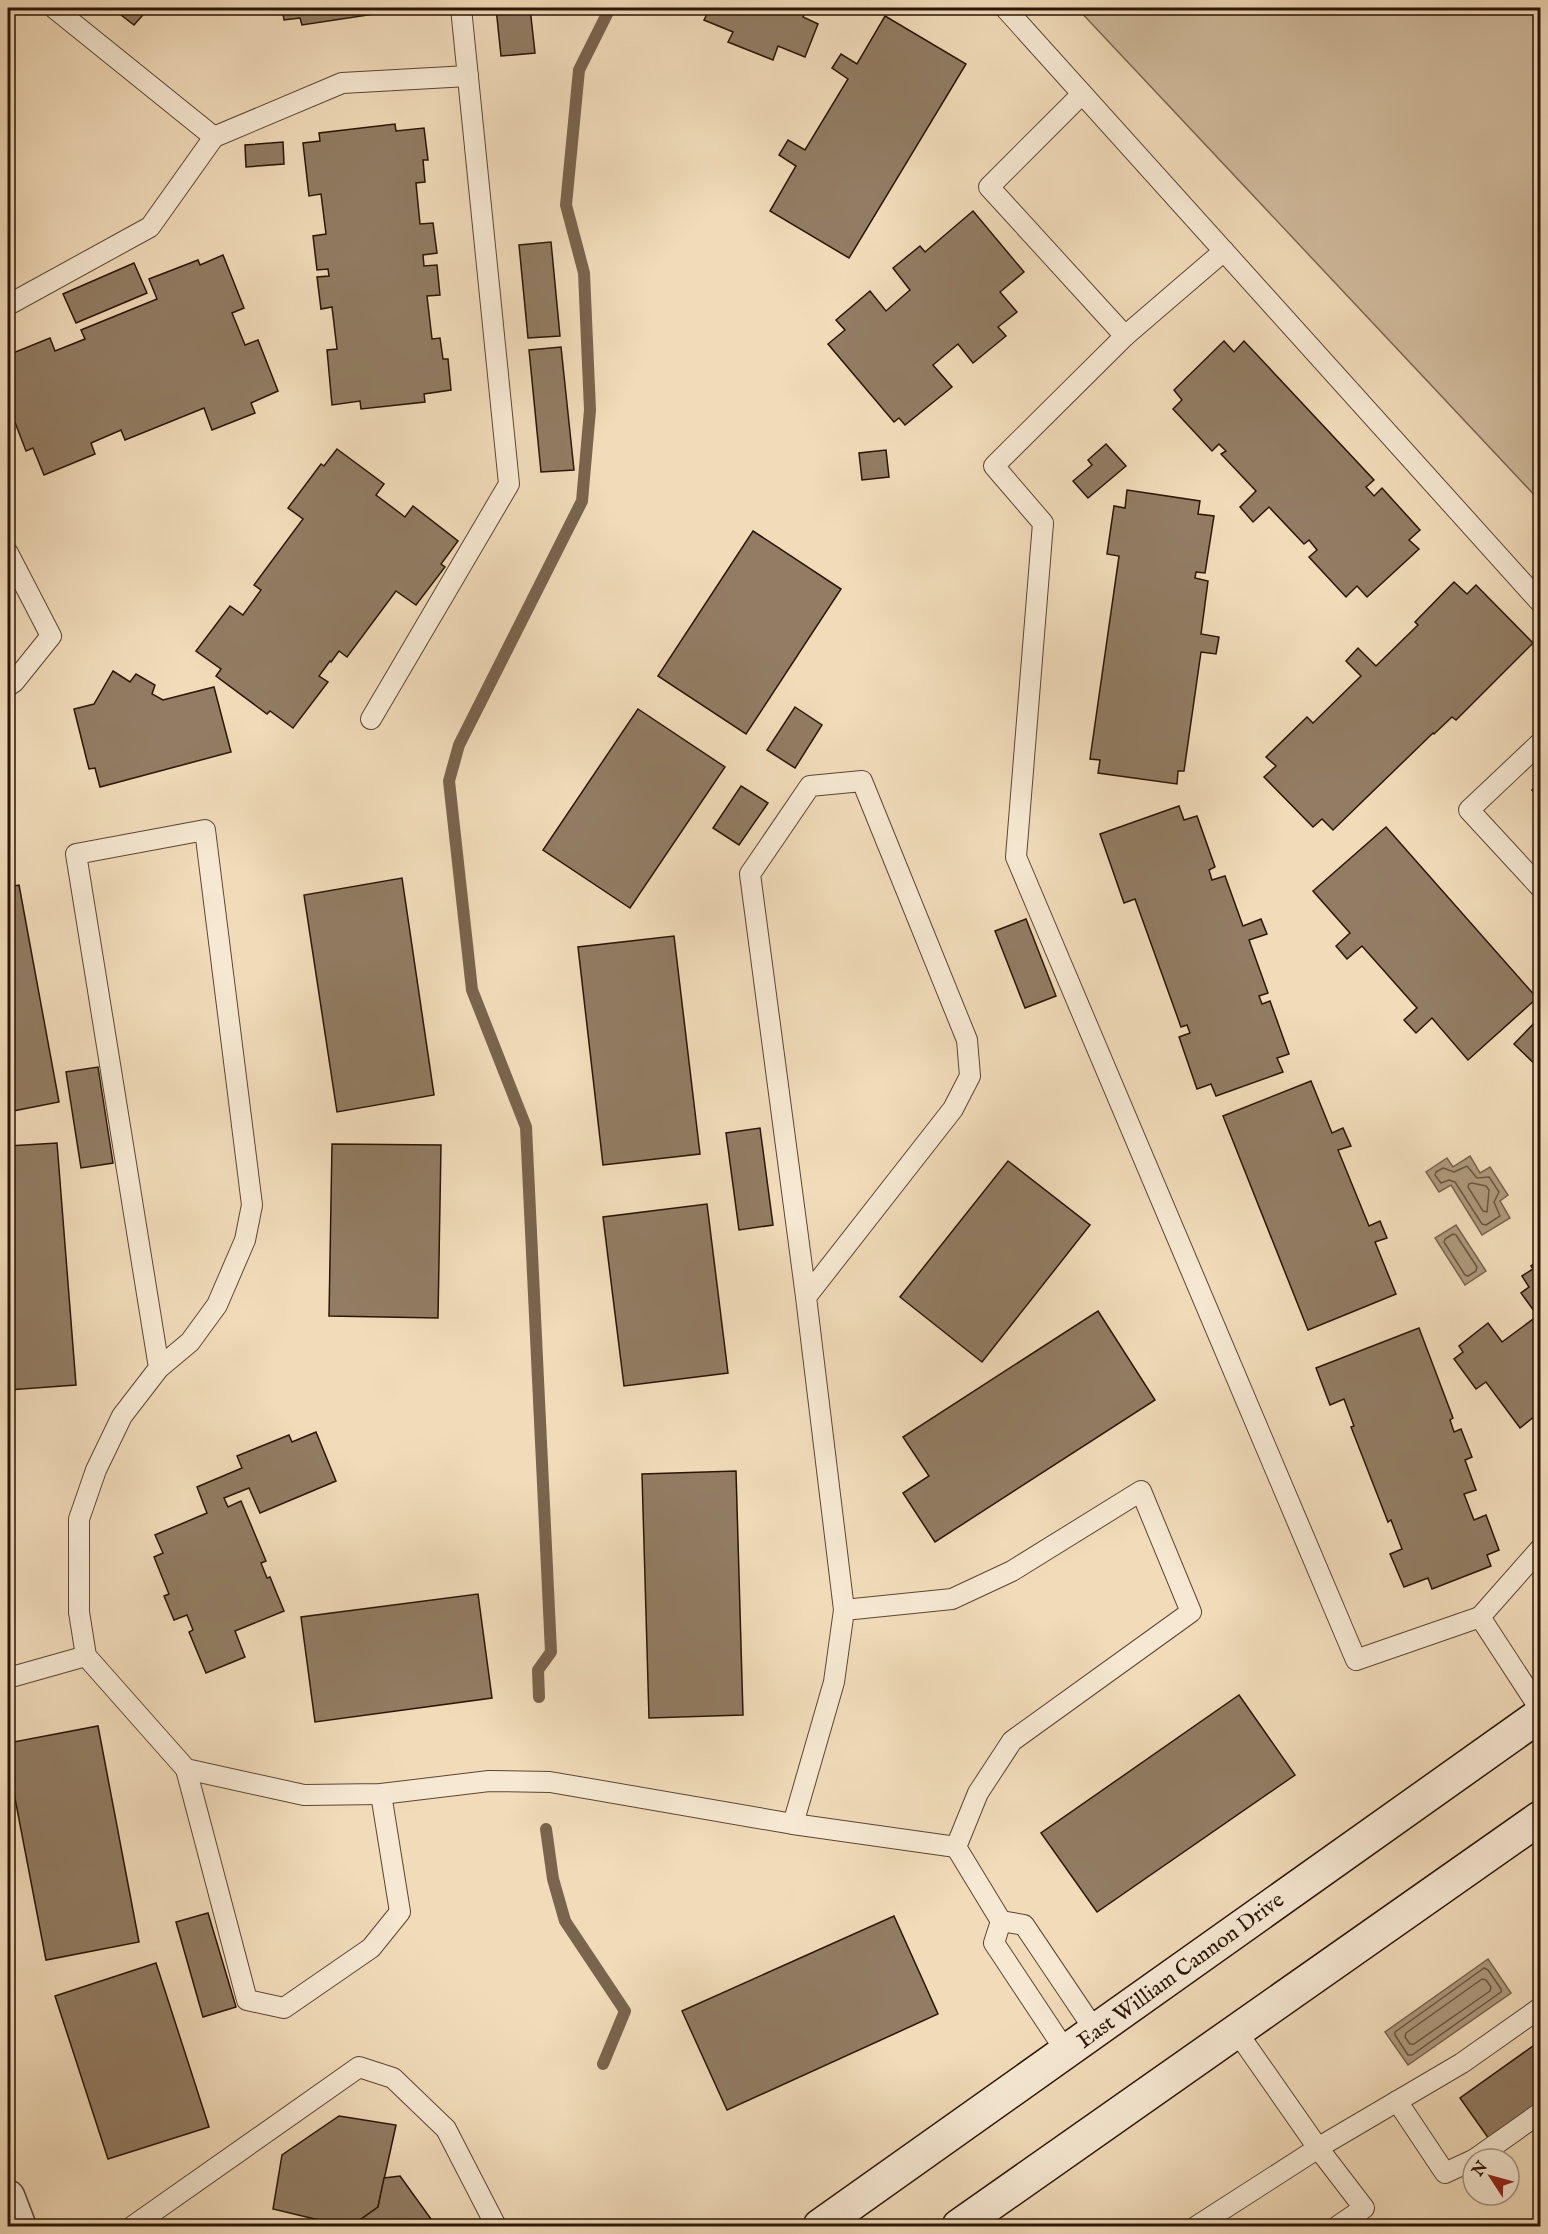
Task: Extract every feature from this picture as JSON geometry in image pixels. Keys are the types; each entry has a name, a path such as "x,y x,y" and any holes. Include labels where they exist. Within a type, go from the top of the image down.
{"main road":[{"name":"East William Cannon Drive","path":"820,2226 1067,2053 1540,1715"},
{"path":"959,2226 1540,1818"},
{"path":"8,2197 19,2226"}],"lane":[{"path":"54,8 214,137"},
{"path":"371,718 509,484 461,8"},
{"path":"1005,8 1540,602"},
{"path":"8,305 150,227 214,137 342,83 468,76"},
{"path":"1082,94 989,187 1125,336"},
{"path":"1224,251 1125,336 994,466 1043,523 1016,857 1356,1660 1480,1617 1540,1550"},
{"path":"8,553 51,636 14,682 8,686"},
{"path":"1540,743 1469,810 1540,887"},
{"path":"793,1824 834,1682 844,1610 806,1297 750,874 810,786 862,781 967,1040 970,1076 953,1109 806,1297"},
{"path":"159,1368 76,854 205,830 252,1205 245,1240 217,1305 190,1342 159,1368 122,1416 96,1470 79,1519 79,1612 86,1656 186,1769 247,2000 284,2008 371,1948 400,1912 381,1794"},
{"path":"844,1610 952,1599 1012,1571 1141,1491 1191,1612 1012,1741 978,1793 956,1847"},
{"path":"1480,1617 1540,1709"},
{"path":"8,1678 86,1656"},
{"path":"186,1769 304,1796 381,1794 489,1781 550,1782 793,1824 956,1847"},
{"path":"956,1847 1001,1921 1024,1925 1096,2032"},
{"path":"1001,1921 994,1943 1067,2053"},
{"path":"1197,2226 1318,2148 1462,2063 1540,2008"},
{"path":"1237,2032 1318,2148 1364,2208 1338,2226"},
{"path":"133,2226 359,2067 393,2078 446,2129 496,2226"},
{"path":"1397,2100 1445,2173 1461,2165"},
{"path":"1491,2147 1540,2113"}],"shaded area":[{"path":"1077,8 1540,8 1540,501"}],"water":[{"path":"1470,1156 1480,1173 1490,1167 1508,1195 1500,1201 1510,1218 1482,1235 1451,1185 1439,1192 1426,1172 1447,1158 1453,1167"},
{"path":"1456,1225 1486,1271 1465,1285 1435,1238"},
{"path":"1488,1959 1511,1993 1408,2065 1385,2032"}],"building":[{"path":"112,8 149,8 134,25"},
{"path":"282,8 373,8 375,14 302,25 300,18 284,20"},
{"path":"496,8 530,8 535,53 501,56"},
{"path":"710,8 807,8 803,17 818,24 805,57 778,46 773,60 728,42 733,32 704,20"},
{"path":"885,16 966,64 849,258 770,211 796,166 779,155 788,140 805,150 848,79 832,68 841,54 857,64"},
{"path":"395,124 396,131 424,128 428,160 423,160 425,182 416,183 420,224 433,223 437,253 423,255 424,266 437,265 440,295 427,296 432,339 440,338 443,359 448,359 451,390 424,394 425,402 361,409 360,401 332,405 327,350 337,349 332,307 321,309 317,277 329,276 328,269 317,270 313,236 326,234 321,194 309,196 303,143 320,141 319,133"},
{"path":"283,142 284,164 246,167 245,145"},
{"path":"973,211 1024,272 1000,292 1017,312 998,327 1006,336 973,363 958,344 933,365 952,387 905,425 899,418 894,422 828,344 845,330 836,320 870,291 886,311 910,290 893,268 920,246 925,252"},
{"path":"551,242 560,336 528,338 519,245"},
{"path":"223,255 244,308 232,313 245,345 258,340 278,391 251,403 255,413 212,430 204,408 125,440 121,430 91,443 95,454 44,475 33,448 26,451 8,404 8,388 10,387 8,355 50,338 55,351 85,339 81,330 157,299 149,279 198,260 200,265"},
{"path":"134,263 147,293 76,323 63,294"},
{"path":"1224,341 1234,352 1244,341 1374,480 1366,487 1374,496 1382,488 1420,530 1409,540 1419,549 1367,597 1357,586 1346,597 1309,557 1317,550 1309,540 1304,544 1269,507 1253,522 1240,507 1256,491 1221,454 1226,451 1219,444 1212,451 1173,409 1182,400 1174,390"},
{"path":"561,347 574,470 541,472 529,350"},
{"path":"1106,444 1126,466 1088,498 1073,481 1092,465 1088,460"},
{"path":"337,449 384,484 376,495 405,517 413,506 458,541 441,564 445,567 416,605 396,591 347,657 339,651 330,661 319,676 328,682 293,728 270,711 267,714 216,676 221,669 196,651 230,606 243,615 261,590 254,585 303,519 288,508 321,464 324,466"},
{"path":"886,450 889,477 862,480 859,453"},
{"path":"1127,490 1200,501 1198,514 1214,516 1205,573 1196,572 1195,578 1208,581 1201,634 1219,637 1216,654 1201,652 1184,771 1178,771 1177,784 1098,773 1100,760 1090,759 1119,556 1107,554 1114,506 1125,508"},
{"path":"753,531 841,589 746,734 658,676"},
{"path":"1454,582 1467,594 1476,585 1533,643 1456,720 1452,717 1433,733 1333,830 1322,819 1313,827 1264,777 1276,766 1266,757 1307,717 1313,723 1361,676 1346,661 1358,648 1376,666 1418,625 1415,622"},
{"path":"113,671 130,682 136,674 155,685 152,694 163,700 214,687 231,752 100,787 95,768 89,769 74,709 94,704"},
{"path":"795,707 822,725 795,768 767,750"},
{"path":"638,709 725,767 630,908 543,850"},
{"path":"1540,782 1540,799 1532,790"},
{"path":"741,786 768,803 739,845 713,828"},
{"path":"1179,806 1184,820 1197,816 1215,867 1209,870 1212,880 1225,876 1243,926 1261,919 1267,934 1249,940 1268,993 1259,996 1262,1004 1270,1001 1289,1054 1277,1058 1283,1072 1216,1096 1211,1084 1197,1089 1179,1037 1190,1033 1187,1025 1181,1027 1135,899 1124,903 1100,834"},
{"path":"1386,827 1537,998 1468,1060 1432,1018 1416,1033 1404,1020 1417,1008 1362,946 1347,959 1336,946 1350,933 1313,891"},
{"path":"402,878 434,1095 337,1112 304,895"},
{"path":"19,885 59,1102 8,1112 8,887"},
{"path":"1026,919 1056,996 1025,1008 995,931"},
{"path":"674,936 700,1154 603,1165 578,947"},
{"path":"1539,1018 1540,1020 1540,1069 1514,1044"},
{"path":"98,1067 113,1163 81,1168 66,1072"},
{"path":"1311,1081 1332,1133 1343,1128 1351,1146 1338,1150 1369,1226 1380,1221 1387,1238 1375,1242 1396,1294 1308,1330 1223,1116"},
{"path":"760,1128 773,1225 739,1230 726,1133"},
{"path":"57,1143 76,1385 8,1390 8,1146"},
{"path":"332,1144 441,1145 438,1318 329,1316"},
{"path":"1008,1161 1090,1225 982,1362 900,1297"},
{"path":"707,1204 728,1373 624,1386 603,1217"},
{"path":"1540,1259 1540,1307 1534,1311 1521,1293 1529,1287 1522,1276 1533,1269 1531,1266"},
{"path":"1098,1311 1155,1400 935,1542 903,1493 929,1476 903,1437"},
{"path":"1540,1314 1540,1412 1520,1428 1486,1382 1476,1389 1454,1359 1463,1352 1459,1346 1488,1323 1502,1342"},
{"path":"1419,1328 1453,1418 1450,1420 1454,1432 1461,1429 1472,1457 1465,1460 1476,1490 1464,1494 1474,1520 1486,1515 1499,1550 1487,1555 1491,1566 1432,1589 1428,1578 1404,1587 1390,1554 1402,1549 1391,1520 1388,1522 1351,1427 1354,1426 1344,1399 1330,1405 1316,1368"},
{"path":"316,1432 336,1481 260,1513 249,1488 224,1498 228,1507 241,1501 266,1561 261,1563 267,1578 270,1577 284,1611 235,1631 245,1657 206,1673 189,1632 193,1630 187,1615 174,1620 164,1596 169,1594 154,1557 163,1553 155,1535 207,1513 197,1487 242,1468 237,1456 289,1435 292,1442"},
{"path":"736,1471 743,1715 649,1718 642,1474"},
{"path":"478,1594 492,1698 315,1722 301,1617"},
{"path":"1239,1695 1295,1775 1097,1912 1041,1833"},
{"path":"98,1726 139,1942 46,1960 8,1762 8,1743"},
{"path":"208,1913 236,2007 203,2017 176,1922"},
{"path":"894,1916 938,2014 727,2110 682,2011"},
{"path":"156,1963 209,2127 108,2159 55,1996"},
{"path":"1540,2041 1540,2102 1489,2139 1460,2098"},
{"path":"339,2116 396,2125 378,2207 354,2224 323,2221 273,2209 282,2155"},
{"path":"400,2176 436,2226 322,2226 323,2221 354,2224 378,2207 384,2178"}],"waterway":[{"path":"539,1697 538,1670 551,1652 526,1127 472,990 449,781 459,745 582,501 590,410 584,273 566,205 579,70 610,8"},
{"path":"546,1829 553,1879 565,1921 625,2011 603,2064"}]}
